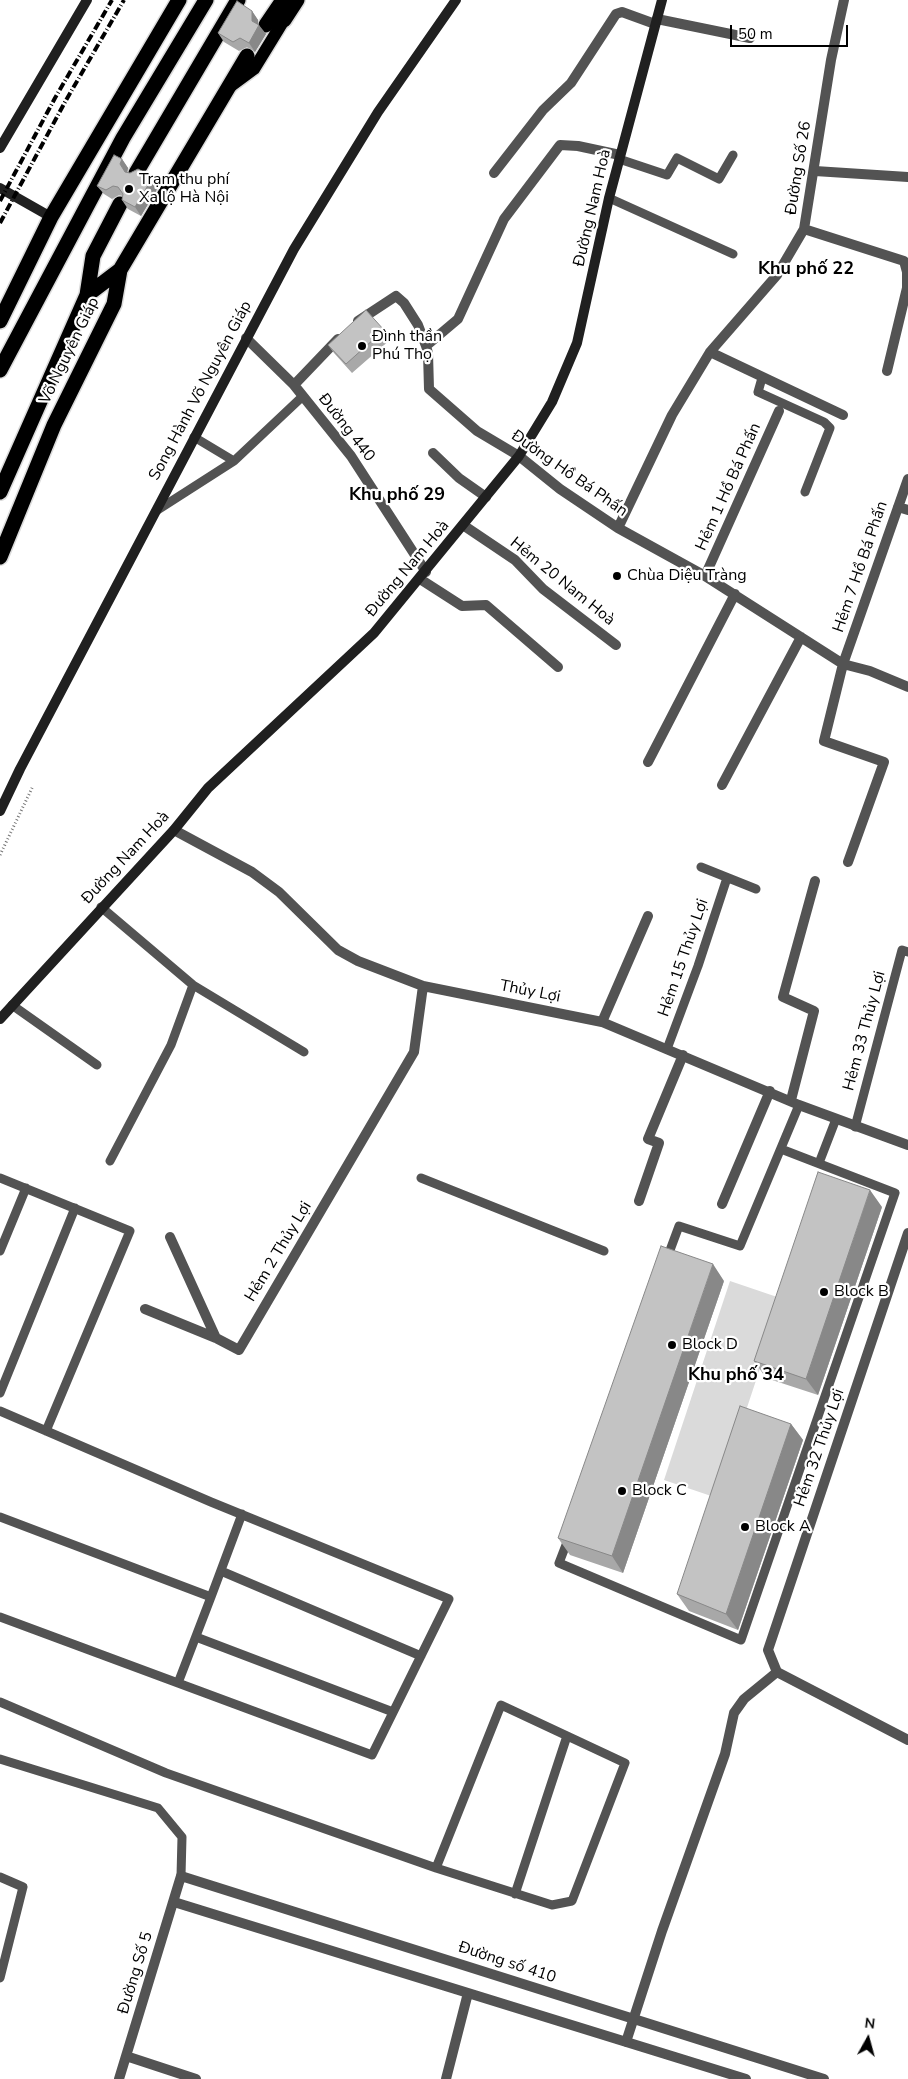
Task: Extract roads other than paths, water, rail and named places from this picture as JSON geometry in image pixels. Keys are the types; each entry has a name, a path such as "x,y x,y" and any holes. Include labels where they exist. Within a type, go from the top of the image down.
{"highway":[{"path":"0,321 51,218 179,0"},
{"path":"1,368 123,138 206,0"},
{"path":"136,173 238,0"},
{"path":"266,25 284,0"},
{"path":"284,20 297,0"},
{"name":"Võ Nguyên Giáp","path":"0,557 54,425 114,304 120,270 247,56"},
{"name":"Võ Nguyên Giáp","path":"0,492 87,295 93,256 120,204"},
{"path":"87,295 120,270"},
{"path":"0,347 1,368"}],"main road":[{"path":"284,0 284,20"},
{"name":"Võ Nguyên Giáp","path":"227,89 254,69 284,20"}],"street":[{"path":"0,148 88,0"},
{"name":"Song Hành Võ Nguyên Giáp","path":"0,811 155,511 294,249 350,156 456,0"},
{"name":"Đường Nam Hoà","path":"0,1019 101,907 174,830 208,788 374,633 423,576 519,456 552,402 577,343 609,198 662,0"},
{"name":"Đường Số 26","path":"618,528 672,415 710,352 777,275 804,229 844,0"},
{"path":"494,173 543,110 571,83 616,14 622,12 656,21 750,38"},
{"path":"426,346 458,319 504,219 560,145 578,146 620,157"},
{"path":"815,171 908,177"},
{"path":"0,188 51,218"},
{"path":"804,229 904,260 907,272 907,288 887,370"},
{"name":"Đường Hồ Bá Phấn","path":"294,385 355,322 396,296 404,303 418,325 426,346 428,353 429,389 477,431 519,456 560,490 618,528 706,576 843,664 870,671 908,687"},
{"name":"Đường 440","path":"246,338 294,385 351,456 423,576"},
{"path":"710,352 843,415"},
{"name":"Hẻm 1 Hồ Bá Phấn","path":"706,576 779,411"},
{"path":"433,453 458,478 486,497"},
{"name":"Hẻm 7 Hồ Bá Phấn","path":"848,862 884,762 824,741 843,664 903,509 908,480"},
{"name":"Hẻm 20 Nam Hoà","path":"463,525 515,560 543,589 616,645"},
{"path":"423,576 462,606 486,605 558,667"},
{"path":"648,762 735,594"},
{"path":"722,785 801,637"},
{"name":"Thủy Lợi","path":"174,830 258,877 279,892 338,950 358,961 423,986 602,1022 855,1127 908,1145"},
{"path":"795,1102 814,1011 783,997 815,881"},
{"path":"602,1022 648,916"},
{"name":"Hẻm 2 Thủy Lợi","path":"216,1338 238,1350 414,1052 423,986"},
{"path":"639,1201 659,1143 648,1139 683,1055"},
{"path":"722,1204 770,1091"},
{"name":"Hẻm 32 Thủy Lợi","path":"777,1672 768,1650 908,1232"},
{"path":"170,1237 216,1338"},
{"path":"145,1309 216,1338"},
{"path":"626,2042 725,1754 734,1713 744,1699 777,1672 908,1740"},
{"name":"Đường số 410","path":"181,1876 824,2079"},
{"name":"Đường Số 5","path":"119,2079 181,1876"},
{"path":"174,1902 746,2079"},
{"path":"446,2079 468,1993"},
{"path":"126,2056 196,2079"}],"lane":[{"path":"620,157 667,175 677,158 719,179 733,155"},
{"path":"609,198 732,254"},
{"path":"762,378 759,393 824,422 830,428 805,492"},
{"path":"155,511 234,461 303,396"},
{"path":"194,437 234,461"},
{"path":"701,868 756,889"},
{"name":"Hẻm 15 Thủy Lợi","path":"667,1049 698,966 727,878"},
{"path":"101,907 193,985 304,1052"},
{"name":"Hẻm 33 Thủy Lợi","path":"855,1127 902,950 908,952"},
{"path":"110,1161 171,1045 193,985"},
{"path":"12,1004 97,1065"},
{"path":"662,1273 679,1226 740,1246 781,1148 795,1102"},
{"path":"819,1163 836,1119"},
{"path":"573,1526 559,1563 741,1640 895,1193 781,1148"},
{"path":"0,1178 130,1231 46,1431"},
{"path":"421,1178 604,1250"},
{"path":"0,1251 26,1188"},
{"path":"0,1393 75,1208"},
{"path":"0,1411 242,1514 449,1599 372,1755 0,1617"},
{"path":"178,1683 242,1514"},
{"path":"0,1518 211,1597"},
{"path":"221,1571 421,1656"},
{"path":"196,1637 394,1712"},
{"path":"0,1702 166,1773 436,1868 552,1905 572,1901 625,1763 501,1705 436,1868"},
{"path":"515,1894 567,1736"},
{"path":"0,1759 158,1808 182,1837 181,1876"},
{"path":"0,1877 23,1887 0,1978"}],"railway":[{"path":"0,201 55,98 112,0"},
{"path":"0,223 65,102 124,0"}],"place":[{"name":"Trạm thu phí Xa lộ Hà Nội","path":"129,189"},
{"name":"Đình thần Phú Thọ","path":"362,346"},
{"name":"Chùa Diệu Tràng","path":"617,576"},
{"name":"Block B","path":"824,1292"},
{"name":"Block D","path":"672,1345"},
{"name":"Block C","path":"622,1491"},
{"name":"Block A","path":"745,1527"}],"district":[{"name":"Khu phố 22","path":"806,270"},
{"name":"Khu phố 29","path":"397,496"},
{"name":"Khu phố 34","path":"736,1376"}]}
